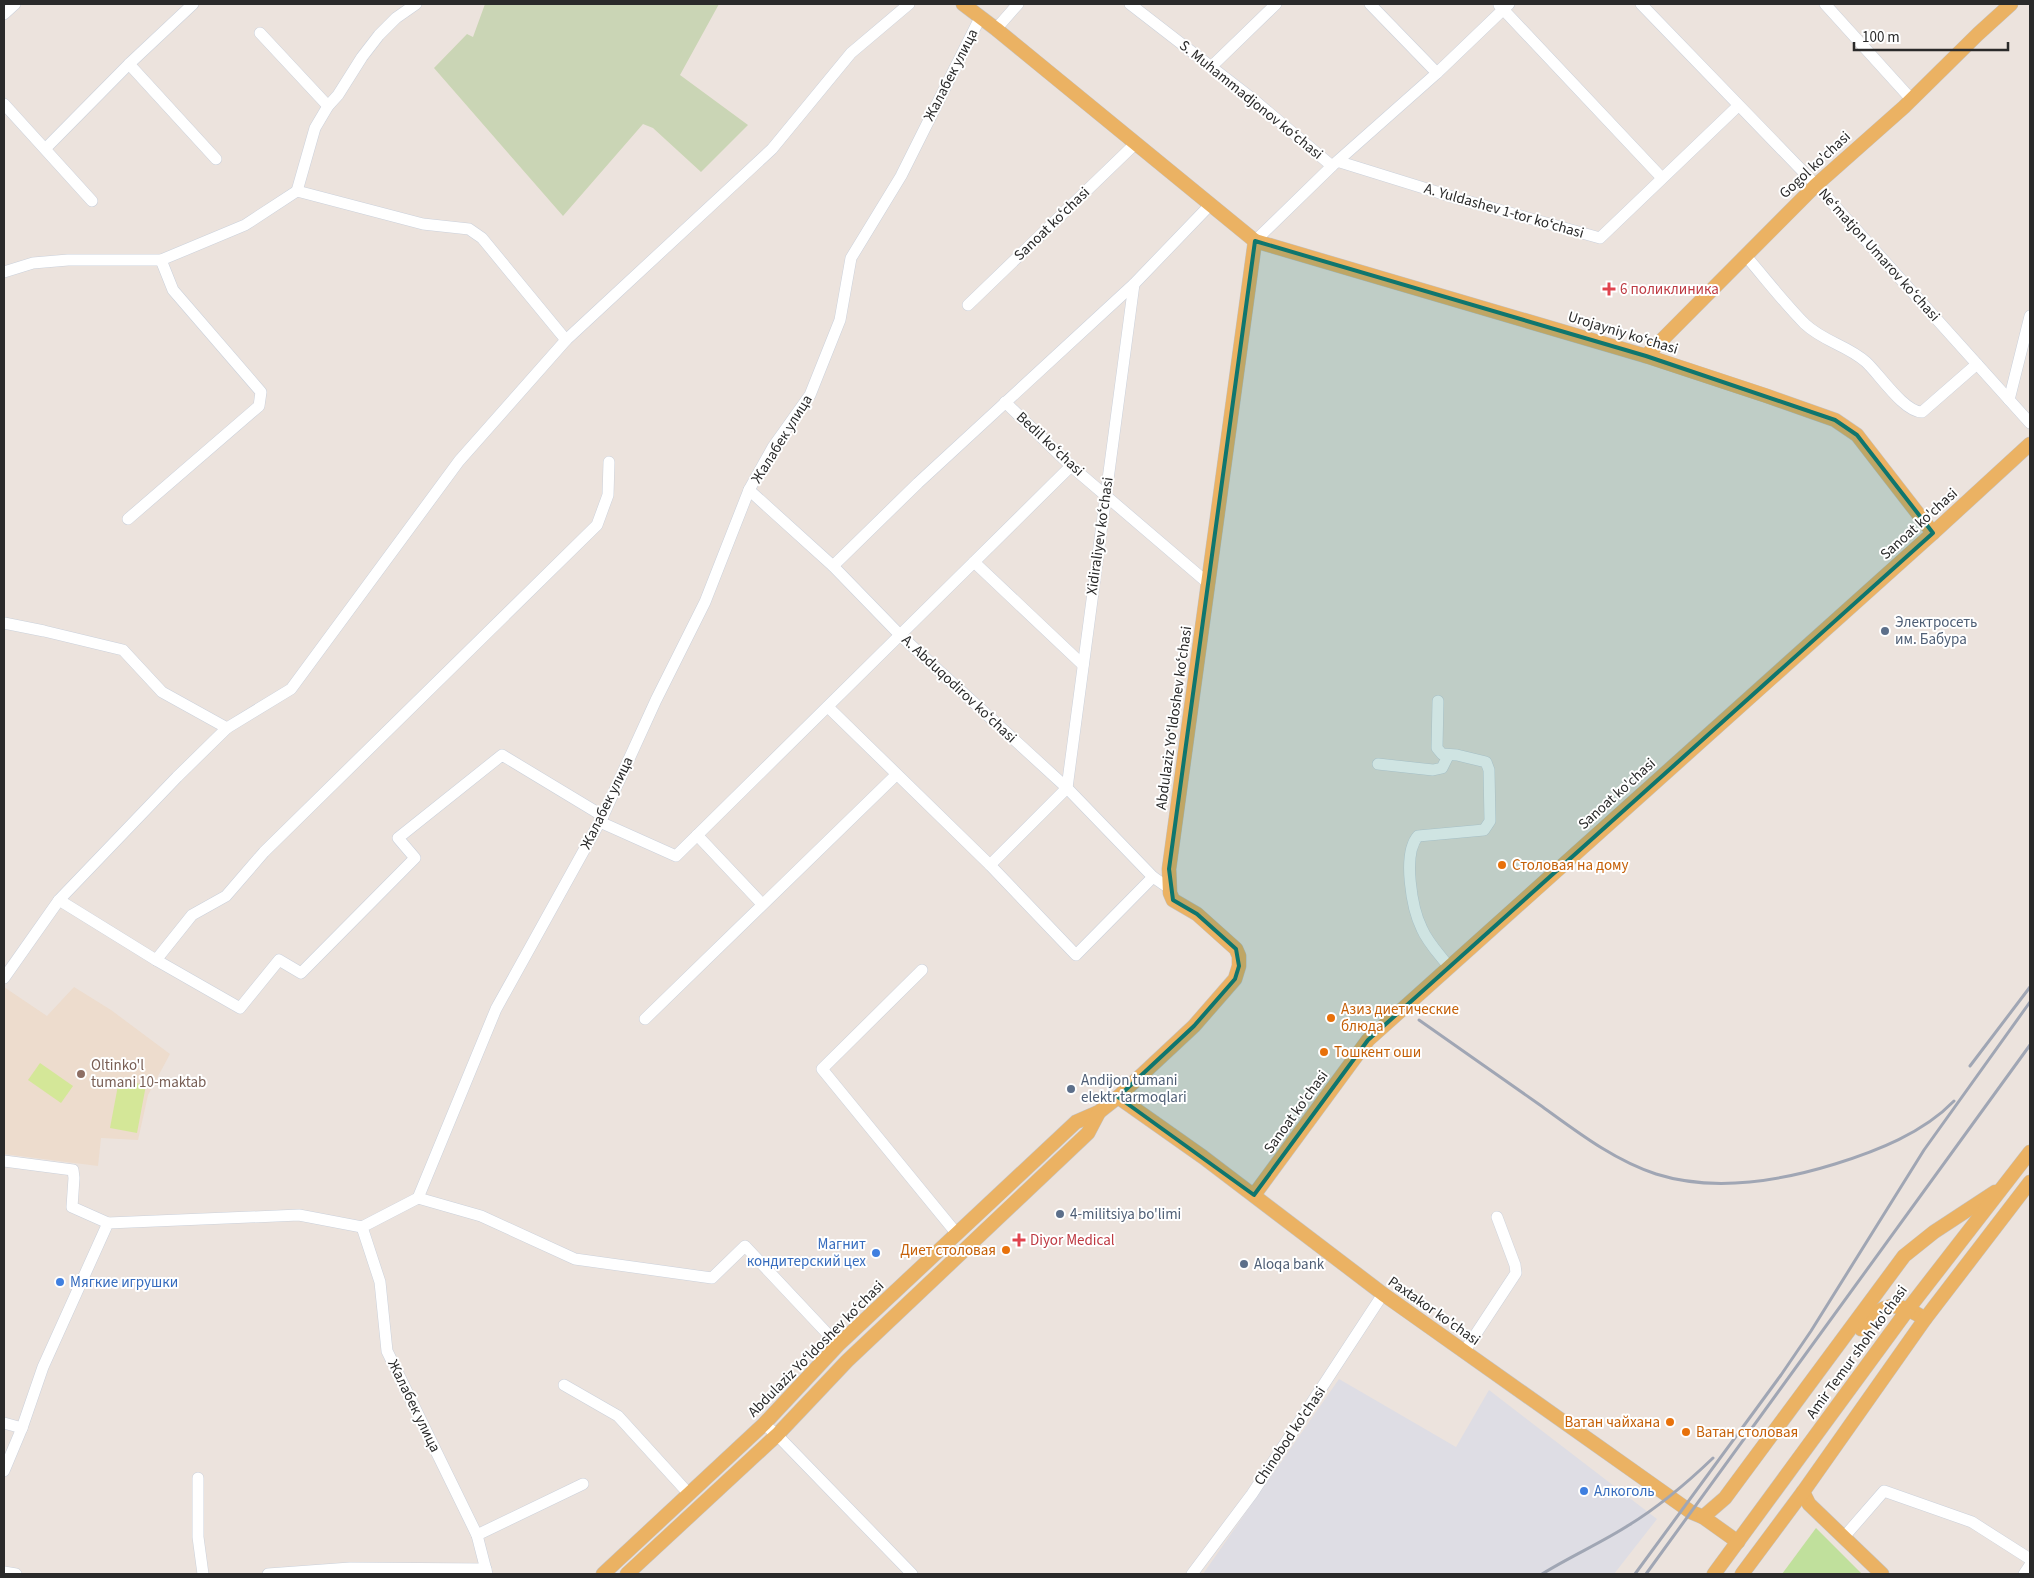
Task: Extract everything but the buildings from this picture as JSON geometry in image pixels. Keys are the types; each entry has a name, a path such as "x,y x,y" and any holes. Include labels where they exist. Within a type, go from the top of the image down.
{"main road":[{"path":"963,4 1255,241"},
{"name":"Gogol ko'chasi","path":"1646,356 1816,185 2012,4"},
{"name":"Urоjayniy koʻchasi","path":"1255,241 1646,356 1835,420 1857,435 1933,533"},
{"name":"Abdulaziz Yoʻldoshev koʻchasi","path":"603,1574 764,1424 838,1345 1076,1122 1099,1112 1118,1097 1194,1026 1235,979 1238,973 1239,956 1236,949 1197,914 1173,900 1169,888 1169,869 1255,241"},
{"name":"Sanoat ko'chasi","path":"1254,1195 1368,1040 2030,444"},
{"name":"Paxtakor ko'chasi","path":"1118,1097 1254,1195 1383,1294 1691,1512 1738,1542"},
{"name":"Abdulaziz Yoʻldoshev koʻchasi","path":"627,1574 777,1434 847,1361 1088,1134 1099,1112"},
{"name":"Amir Temur shoh ko'chasi","path":"1714,1574 1909,1308 2030,1152"},
{"path":"1742,1574 1803,1492 1925,1319 2030,1182"},
{"path":"1703,1518 1725,1498 1904,1256 1934,1232 2002,1188"},
{"path":"936,1255 947,1267"},
{"path":"1703,1518 1726,1510 1870,1318 1882,1309 1893,1306 1909,1308 1925,1319"},
{"path":"1803,1492 1809,1504 1882,1574"}],"street":[{"path":"4,14 14,4"},
{"path":"46,148 129,64 193,4"},
{"path":"4,272 34,263 68,260 161,260 245,225 297,191 315,128 328,106 338,95 362,57 379,35 396,18 416,4"},
{"path":"4,978 60,900 177,777 227,728 291,689 459,461 566,340 772,148 851,53 908,4"},
{"path":"996,29 1018,4"},
{"path":"1211,67 1276,4"},
{"path":"1370,4 1437,73"},
{"name":"Neʻmatjon Umarov koʻchasi","path":"1641,4 1816,185 2030,423"},
{"path":"1825,4 1911,99"},
{"name":"S. Muhammadjonov koʻchasi","path":"1136,5 1211,67 1336,164 1437,73 1503,6"},
{"path":"1503,6 1662,178"},
{"name":"Жалабек улица","path":"418,1198 496,1009 602,819 656,700 705,602 749,490 773,447 810,395 840,320 851,258 901,176 980,18"},
{"path":"260,32 328,106"},
{"path":"129,64 216,159"},
{"path":"4,104 92,200"},
{"name":"A. Yuldashev 1-tor koʻchasi","path":"1336,164 1601,238 1738,106"},
{"name":"Sanoat koʻchasi","path":"968,305 1136,143"},
{"path":"1255,241 1336,164"},
{"path":"297,191 423,224 469,229 482,238 566,340"},
{"path":"833,566 918,483 1134,284 1210,205"},
{"path":"1745,255 1805,324 1824,339 1853,352 1867,363 1916,412 1922,412 1977,364"},
{"path":"128,519 259,406 261,392 173,290 161,260"},
{"name":"Xidiraliyev koʻchasi","path":"1067,788 1134,284"},
{"path":"2009,400 2030,316"},
{"name":"Bedil koʻchasi","path":"1005,402 1071,466 1209,584"},
{"path":"156,960 192,914 226,896 264,852 597,525 608,495 609,462"},
{"path":"60,900 156,960 240,1008 279,960 301,973 415,858 398,838 502,755 602,819 676,856 1071,466"},
{"name":"A. Abduqodirov koʻchasi","path":"749,490 833,566 900,635 1067,788 1153,877 1169,888"},
{"path":"974,562 1083,665"},
{"path":"4,624 44,631 123,650 162,692 227,728"},
{"path":"1438,701 1437,748 1442,754 1448,756 1456,755 1486,762 1489,770 1490,821 1484,830 1418,836 1414,840 1410,872 1414,908 1422,931 1449,967"},
{"path":"828,707 990,865 1076,955 1153,877"},
{"path":"1378,764 1433,770 1442,768 1448,756"},
{"path":"645,1019 896,775"},
{"path":"990,865 1067,788"},
{"path":"697,835 762,904"},
{"path":"922,970 822,1069 957,1234"},
{"path":"4,1161 73,1170 72,1207 108,1223 299,1215 362,1227 418,1198 482,1216 575,1259 712,1278 745,1246 838,1345"},
{"path":"1464,1352 1516,1272 1497,1217"},
{"path":"4,1471 44,1367 108,1223"},
{"name":"Жалабек улица","path":"362,1227 380,1282 387,1351 477,1535 486,1572"},
{"name":"Chinobod ko'chasi","path":"1192,1574 1252,1494 1383,1294"},
{"path":"564,1385 618,1416 689,1494"},
{"path":"4,1423 22,1428"},
{"path":"764,1424 777,1434 912,1574"},
{"path":"198,1478 198,1537 203,1574"},
{"path":"477,1535 583,1484"},
{"path":"1844,1537 1884,1491 1972,1522 2030,1559"},
{"path":"2024,1574 2030,1565"},
{"path":"268,1574 350,1568 486,1572"},
{"path":"4,1572 16,1574"}],"highlighted area":[{"path":"1255,241 1646,356 1835,420 1857,435 1933,533 1368,1040 1254,1195 1118,1097 1194,1026 1235,979 1239,966 1236,949 1197,914 1173,900 1169,869"}],"shaded area":[{"name":"Oltinko'l tumani 10-maktab","path":"4,987 47,1016 74,987 111,1010 170,1054 148,1095 138,1140 101,1138 98,1166 4,1154"},
{"path":"1339,1379 1456,1447 1489,1390 1657,1519 1614,1574 1203,1574"}],"green space":[{"path":"485,4 719,4 680,75 748,125 701,172 653,128 643,124 563,216 434,68 467,34 473,37"},
{"path":"40,1063 73,1086 61,1103 28,1080"},
{"path":"119,1080 146,1085 137,1133 110,1128"},
{"path":"1816,1528 1862,1574 1782,1574"}],"railway":[{"path":"1970,1066 2030,987"},
{"path":"1635,1574 1781,1375 1811,1331 1924,1150 2030,1002"},
{"path":"1419,1020 1595,1144 1640,1168 1678,1179 1700,1182 1746,1182 1814,1170 1867,1153 1899,1140 1928,1123 1954,1101"},
{"path":"1646,1574 2030,1045"},
{"path":"1542,1574 1608,1538 1652,1510 1713,1458"}],"place":[{"name":"6 поликлиника","path":"1609,289"},
{"name":"Электросеть им. Бабура","path":"1885,631"},
{"name":"Столовая на дому","path":"1502,865"},
{"name":"Азиз диетические блюда","path":"1331,1018"},
{"name":"Тошкент оши","path":"1324,1052"},
{"name":"Oltinko'l tumani 10-maktab","path":"81,1074"},
{"name":"Andijon tumani elektr tarmoqlari","path":"1071,1089"},
{"name":"4-militsiya bo'limi","path":"1060,1214"},
{"name":"Diyor Medical","path":"1019,1240"},
{"name":"Диет столовая","path":"1006,1250"},
{"name":"Магнит кондитерский цех","path":"876,1253"},
{"name":"Aloqa bank","path":"1244,1264"},
{"name":"Мягкие игрушки","path":"60,1282"},
{"name":"Ватан чайхана","path":"1670,1422"},
{"name":"Ватан столовая","path":"1686,1432"},
{"name":"Алкоголь","path":"1584,1491"}]}
